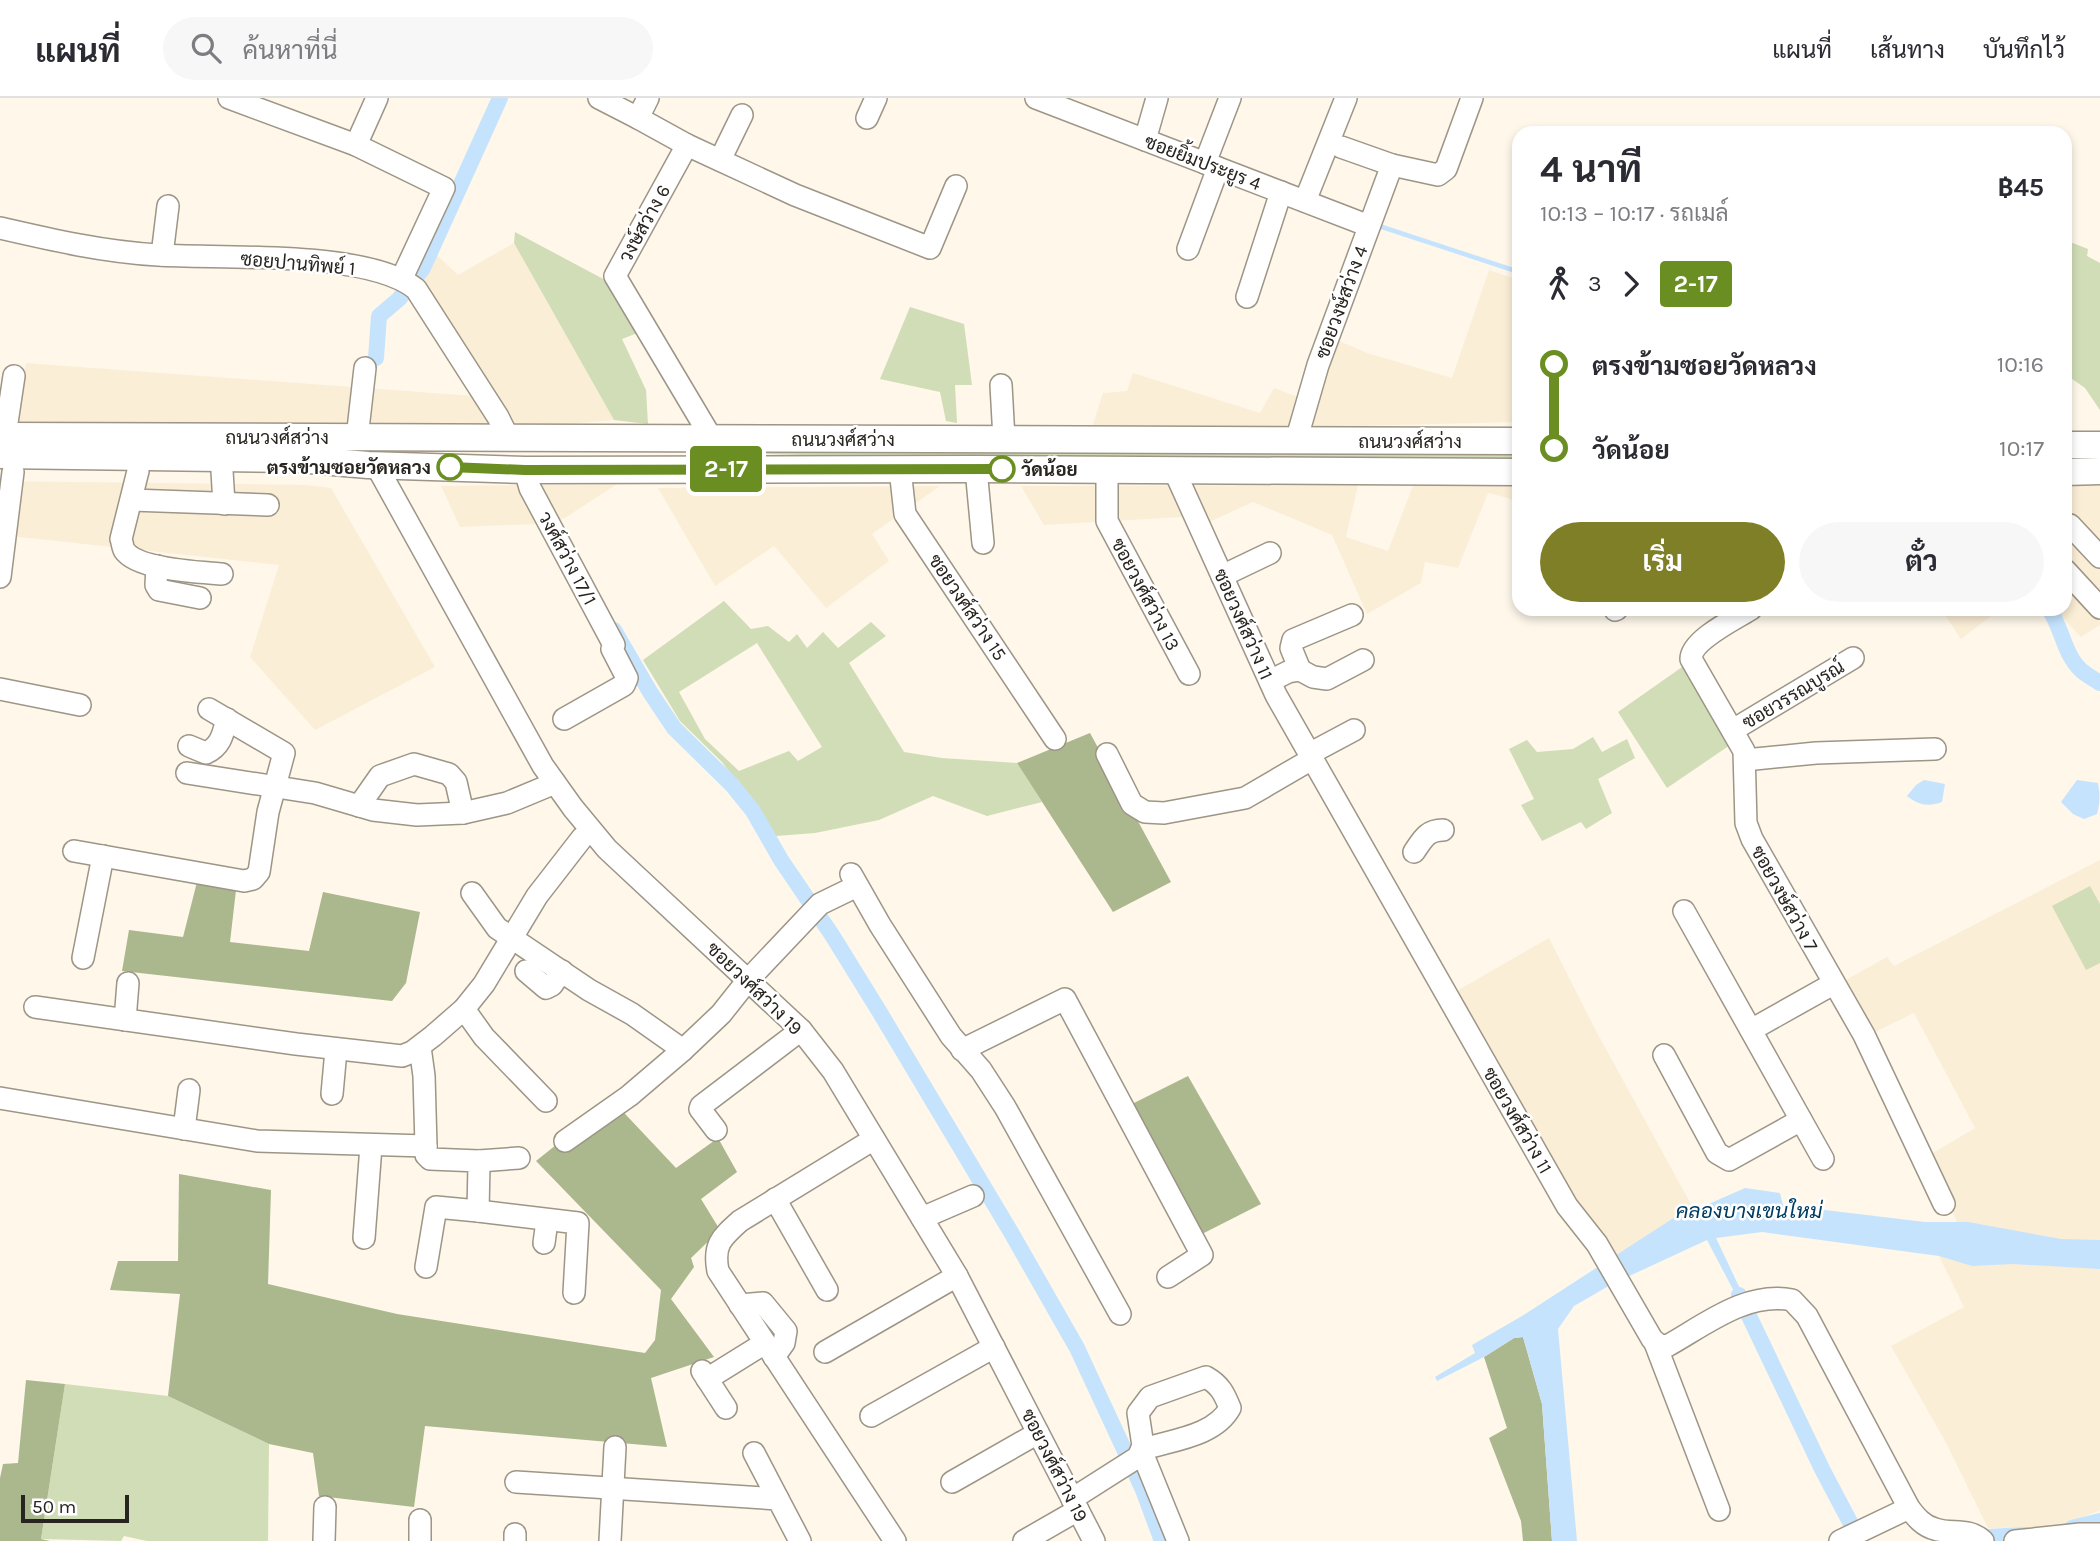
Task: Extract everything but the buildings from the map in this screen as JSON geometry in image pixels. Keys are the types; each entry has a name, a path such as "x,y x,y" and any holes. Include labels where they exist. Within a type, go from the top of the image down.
{"main road":[{"name":"ถนนวงศ์สว่าง","path":"3,454 357,438 1512,441"},
{"path":"2072,445 2100,445"},
{"name":"ถนนวงศ์สว่าง","path":"3,454 298,459 372,465 525,470 900,468 1512,472"},
{"name":"ถนนวงศ์สว่าง","path":"3,454 138,471 315,472 372,465"},
{"path":"2072,472 2100,471"}],"street":[{"path":"229,98 356,145 444,188 408,283 498,417 509,439"},
{"path":"356,145 377,98"},
{"path":"599,98 687,145 795,195 930,248 956,186"},
{"path":"638,118 648,98"},
{"path":"867,118 876,98"},
{"name":"ซอยยิ้มประยูร 4","path":"1036,98 1062,103 1145,139 1369,226"},
{"path":"1145,139 1157,98"},
{"path":"1188,249 1230,98"},
{"path":"1305,201 1346,98"},
{"path":"1341,147 1392,165 1434,175 1443,173 1472,98"},
{"path":"720,160 742,115"},
{"name":"วงษ์สว่าง 6","path":"687,145 615,276 712,439"},
{"name":"ซอยวงษ์สว่าง 4","path":"1296,441 1318,365 1392,165"},
{"path":"1247,297 1281,192"},
{"path":"162,255 169,206"},
{"name":"ซอยปานทิพย์ 1","path":"0,228 79,246 162,255 294,259 352,266 408,283"},
{"path":"357,438 365,368"},
{"path":"0,577 3,454 14,376"},
{"path":"1001,385 1004,439"},
{"name":"ซอยวงศ์สว่าง 19","path":"372,465 543,766 591,831 801,1030 833,1071 957,1276 1094,1541"},
{"name":"ซอยวงศ์สว่าง 15","path":"900,468 905,514 1055,739"},
{"path":"976,469 983,543"},
{"name":"วงศ์สว่าง 17/1","path":"525,470 530,488 614,645 611,649 627,678 624,685 564,719"},
{"name":"ซอยวงศ์สว่าง 13","path":"1107,470 1107,521 1189,674"},
{"name":"ซอยวงศ์สว่าง 11","path":"1174,470 1270,681 1311,756 1567,1206 1597,1244 1655,1343 1719,1510"},
{"path":"138,471 121,539 123,550 134,559 158,566 222,574"},
{"path":"222,471 224,504"},
{"path":"132,500 268,505"},
{"path":"2073,524 2100,557"},
{"path":"1222,576 1270,553"},
{"path":"158,566 156,585 159,590 200,598"},
{"path":"2072,578 2100,608"},
{"path":"1300,670 1291,648 1293,640 1352,615"},
{"name":"ซอยวงษ์สว่าง 7","path":"1740,616 1698,643 1691,652 1694,667 1744,751 1746,822 1752,839 1884,1073 1944,1204"},
{"name":"ซอยวรรณบูรณ์","path":"1733,730 1853,658"},
{"path":"1270,681 1288,672 1300,670 1313,677 1327,679 1363,660"},
{"path":"0,689 80,705"},
{"path":"74,851 244,881 253,879 259,872 268,812 284,753 218,714 222,738 216,748 206,753 189,746"},
{"path":"1107,754 1132,804 1144,812 1164,813 1245,798 1354,730"},
{"path":"1745,761 1816,753 1935,749"},
{"path":"359,806 380,776 414,764 449,774 456,782 463,813"},
{"path":"187,773 315,793 373,810 417,815 463,813 507,803 555,783"},
{"path":"1414,852 1424,836 1433,830 1443,830"},
{"path":"35,1007 336,1050 402,1056 420,1047 464,1009 484,985 544,886 582,838 591,831"},
{"path":"83,958 103,856"},
{"path":"565,1141 629,1096 683,1050 721,1014 748,980 814,910 854,880 925,997 962,1050 981,1070 1005,1107 1120,1314"},
{"path":"472,893 497,928 589,990 632,1014 683,1050"},
{"path":"1684,911 1823,1159"},
{"path":"526,971 545,988 552,985 562,971"},
{"path":"125,1020 128,983"},
{"path":"1751,1030 1833,984"},
{"path":"962,1050 1065,999 1202,1255 1168,1277"},
{"path":"464,1009 484,1037 546,1101"},
{"path":"716,1130 700,1109 701,1106 801,1030"},
{"path":"420,1047 424,1076 426,1155 430,1159 479,1161 519,1158"},
{"path":"332,1094 336,1050"},
{"path":"1664,1055 1722,1158 1729,1160 1801,1120"},
{"path":"184,1129 189,1090"},
{"path":"0,1098 257,1141 426,1146"},
{"path":"726,1408 705,1375 784,1343 786,1331 763,1303 740,1305 718,1271 715,1255 721,1238 740,1221 874,1139"},
{"path":"364,1238 371,1146"},
{"path":"478,1211 479,1161"},
{"path":"922,1218 973,1196"},
{"path":"775,1199 827,1290"},
{"path":"426,1267 436,1207 575,1223 579,1225 574,1293"},
{"path":"544,1243 547,1221"},
{"path":"825,1352 957,1276"},
{"path":"1655,1343 1667,1346 1743,1304 1783,1298 1792,1300 1800,1306 1909,1508 1919,1521 1935,1530 1979,1538"},
{"path":"872,1416 993,1347"},
{"path":"770,1350 895,1541"},
{"path":"952,1482 1038,1433"},
{"path":"610,1541 615,1447"},
{"path":"1024,1541 1138,1457 1141,1450 1178,1541"},
{"path":"754,1453 800,1541"},
{"path":"516,1482 778,1499"},
{"path":"324,1541 325,1507"},
{"path":"1840,1541 1909,1508"},
{"path":"2015,1541 2100,1534"}],"shaded area":[{"path":"514,243 614,420 530,427 13,423 26,363 474,396 411,296 398,290 426,245 458,275"},
{"path":"1489,270 1512,278 1512,422 1267,428 1092,428 1103,393 1127,391 1133,373 1260,413 1274,388 1303,399 1323,334 1367,353 1452,378"},
{"path":"0,481 307,485 331,488 435,667 315,730 250,657 279,565 1,535"},
{"path":"1414,483 1512,483 1512,500 1488,493 1458,568 1425,562 1421,583 1367,614 1332,535 1253,502 1207,523 1182,517 1044,525 1021,486 1358,485 1346,537 1388,551"},
{"path":"2072,483 2100,483 2100,625 2081,637 2061,616 2072,616"},
{"path":"617,484 565,518 539,524 460,527 441,486"},
{"path":"940,486 872,534 889,561 826,608 774,546 715,586 658,488"},
{"path":"1946,616 1991,616 1961,639"},
{"path":"2100,860 2100,1510 2058,1527 1988,1528 1945,1441 1891,1346 1964,1307 1939,1256 1957,1222 1928,1156 1975,1128 1914,1013 1875,1032 1846,980 1887,957 1894,966"},
{"path":"1549,938 1595,1029 1692,1206 1614,1257 1578,1206 1453,993"}],"green space":[{"path":"515,232 607,281 640,332 622,339 646,390 648,424 614,420 514,243"},
{"path":"2072,243 2088,249 2087,256 2100,263 2100,410 2085,388 2072,379"},
{"path":"910,307 964,324 972,385 955,385 957,423 946,421 940,392 880,379"},
{"path":"515,449 1512,450 1512,460 957,459 687,452 515,452"},
{"path":"724,601 751,629 768,626 789,642 797,634 807,648 823,632 838,648 871,622 886,636 849,663 904,752 942,758 1017,763 1042,802 987,816 933,796 879,820 815,833 776,836 722,762 680,721 643,660","holes":["757,643 822,747 798,761 789,751 739,771 705,739 679,692"]},
{"path":"1685,665 1733,743 1667,788 1618,712"},
{"path":"1090,733 1171,882 1113,912 1017,763"},
{"path":"1593,737 1602,752 1627,739 1635,758 1598,779 1612,813 1586,829 1581,822 1542,841 1521,805 1534,799 1509,749 1527,740 1537,752 1573,749"},
{"path":"197,882 236,890 230,942 309,951 323,892 420,912 406,983 392,1001 122,971 129,930 183,937"},
{"path":"2090,886 2100,904 2100,963 2086,970 2052,906"},
{"path":"1188,1076 1261,1204 1202,1234 1130,1105"},
{"path":"612,1100 676,1168 718,1138 737,1172 701,1199 720,1230 691,1258 694,1267 671,1299 714,1357 651,1378 667,1447 425,1426 414,1507 319,1496 313,1453 269,1444 168,1396 180,1294 110,1290 118,1261 178,1261 179,1174 271,1190 268,1284 397,1314 645,1353 655,1340 661,1290 536,1161"},
{"path":"1523,1337 1542,1404 1552,1541 1523,1541 1521,1521 1489,1438 1507,1428 1484,1357 1514,1338"},
{"path":"26,1380 65,1384 41,1539 50,1541 0,1541 0,1478 3,1464 18,1463"},
{"path":"65,1384 168,1396 269,1444 268,1541 147,1541 124,1536 121,1541 41,1539"}],"water":[{"path":"1924,780 1945,784 1942,802 1923,804 1907,796"},
{"path":"2077,780 2098,783 2097,814 2084,819 2073,814 2061,802"},
{"name":"คลองบางเขนใหม่","path":"1745,1188 1780,1193 1783,1205 1925,1222 1968,1222 2061,1239 2100,1240 2100,1269 2013,1264 1972,1266 1939,1256 1762,1232 1716,1238 1743,1295 1737,1297 1707,1240 1612,1284 1574,1306 1558,1329 1577,1541 1552,1541 1542,1404 1523,1337 1514,1338 1437,1381 1435,1377 1475,1353 1472,1345 1522,1316 1692,1206 1695,1210"}],"waterway":[{"path":"376,358 379,316 399,299 423,268 500,98"},
{"path":"1379,226 1512,270"},
{"path":"2053,616 2075,664 2100,683"},
{"path":"614,630 674,728 732,785 753,811 781,860 879,1011 1077,1348 1143,1490 1162,1541"},
{"path":"1739,1295 1822,1469 1860,1541"},
{"path":"2072,1528 2100,1521"},
{"path":"1980,1541 1987,1537 2026,1535"}],"bus line":[{"name":"2-17","path":"450,467 525,470 1002,469"}],"place":[{"name":"ตรงข้ามซอยวัดหลวง","path":"450,467"},
{"name":"วัดน้อย","path":"1002,469"}]}
